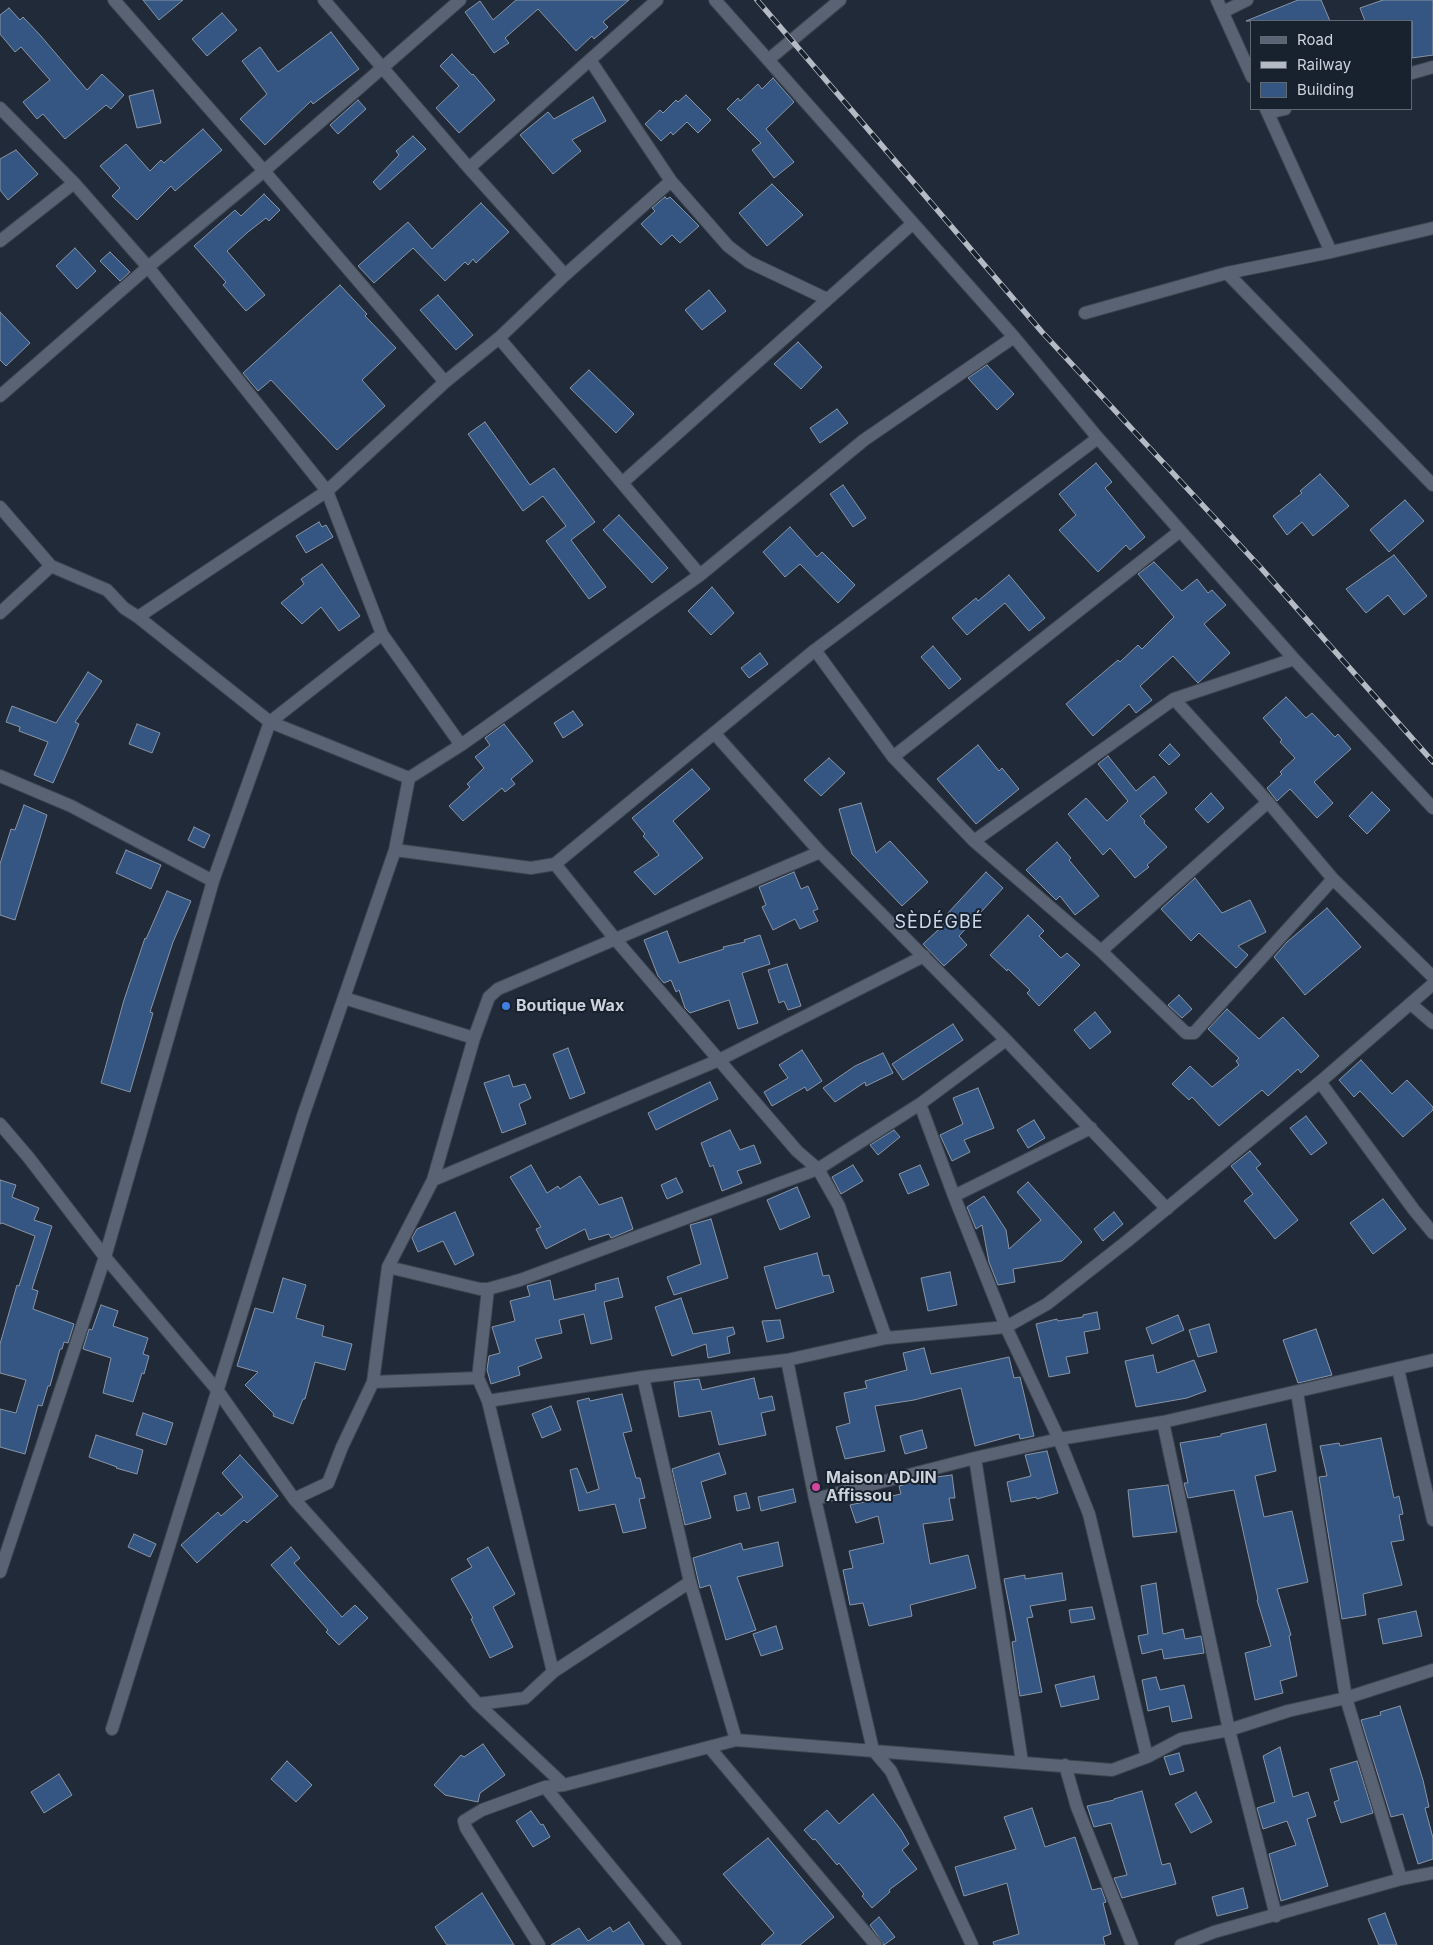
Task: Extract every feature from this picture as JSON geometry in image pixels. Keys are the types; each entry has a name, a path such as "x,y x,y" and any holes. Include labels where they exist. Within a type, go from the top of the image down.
{"street":[{"path":"114,0 264,170 445,382"},
{"path":"324,0 565,276"},
{"path":"0,396 460,0"},
{"path":"469,168 657,0"},
{"path":"715,0 1014,337 1098,438 1180,531 1294,659 1433,808"},
{"path":"768,60 840,0"},
{"path":"1247,0 1220,6 1250,72"},
{"path":"590,60 671,182 728,246 739,256 826,299"},
{"path":"1413,73 1433,67"},
{"path":"0,108 74,182 148,267 326,491 382,634 461,745"},
{"path":"1267,111 1331,252"},
{"path":"0,241 74,182"},
{"path":"138,617 326,491 445,382 500,338 565,276 671,182"},
{"path":"622,483 912,224"},
{"path":"1085,312 1227,273 1331,252 1433,228"},
{"path":"1227,273 1433,485"},
{"path":"112,1729 303,1116 395,850 409,778 461,745 700,575 864,440 1014,337"},
{"path":"500,338 700,575"},
{"path":"395,850 531,868 555,864 815,650 1098,438"},
{"path":"0,508 51,566 107,590 124,608 138,617 270,722 409,778"},
{"path":"894,757 1180,531"},
{"path":"0,613 51,566"},
{"path":"0,1572 104,1257 213,881 270,722 382,634"},
{"path":"815,650 894,757 974,841 1101,951 1186,1033 1194,1033 1333,879"},
{"path":"974,841 1174,699 1294,659"},
{"path":"1174,699 1268,802 1333,879 1433,977"},
{"path":"715,734 820,852 1006,1040 1167,1209"},
{"path":"0,776 72,806 213,881"},
{"path":"1101,951 1268,802"},
{"path":"294,1499 328,1483 342,1447 373,1382 388,1267 433,1180 474,1038 489,997 498,989 820,852"},
{"path":"555,864 616,940 796,1151 818,1169 839,1206 886,1338"},
{"path":"433,1180 719,1060 924,956"},
{"path":"488,1401 643,1377 787,1360 886,1338 1006,1327 1047,1304 1167,1209 1320,1082 1433,984"},
{"path":"344,998 474,1038"},
{"path":"1411,1004 1433,1023"},
{"path":"388,1267 466,1286 488,1289 520,1280 818,1169 920,1104 1006,1040"},
{"path":"1320,1082 1433,1233"},
{"path":"920,1104 1006,1327 1059,1439 1089,1514 1147,1757"},
{"path":"0,1124 29,1158 104,1257 218,1391 294,1499 478,1704 564,1785"},
{"path":"954,1196 1091,1128"},
{"path":"488,1289 478,1378 488,1401 553,1672"},
{"path":"787,1360 815,1498 873,1750 891,1771 972,1945"},
{"path":"815,1498 1059,1439 1163,1422 1433,1360"},
{"path":"1398,1369 1433,1520"},
{"path":"643,1377 690,1582 736,1740"},
{"path":"373,1382 478,1378"},
{"path":"1297,1392 1346,1698 1401,1879"},
{"path":"1163,1422 1229,1730 1276,1916"},
{"path":"975,1458 1022,1762"},
{"path":"478,1704 524,1698 553,1672 690,1582"},
{"path":"539,1945 466,1828 464,1821 482,1810 545,1787 564,1785 736,1740 1112,1770 1147,1757 1181,1740 1229,1730 1288,1711 1346,1698 1433,1670"},
{"path":"709,1748 876,1945"},
{"path":"1065,1765 1077,1807 1132,1945"},
{"path":"545,1787 675,1945"},
{"path":"1181,1945 1214,1932 1276,1916 1401,1879 1433,1873"}],"building":[{"path":"143,0 183,0 159,20"},
{"path":"516,0 629,0 603,22 608,27 594,39 592,36 576,51 538,9 505,38 509,43 494,53 465,12 480,1 493,20"},
{"path":"1298,0 1321,0 1330,20 1250,20 1246,21"},
{"path":"1383,0 1433,0 1433,55 1413,58 1413,20 1365,20 1360,8"},
{"path":"9,8 20,20 23,17 87,90 102,74 124,95 111,109 106,105 65,139 43,114 37,119 23,102 50,80 21,47 15,52 0,34 0,15"},
{"path":"222,13 237,30 207,56 192,39"},
{"path":"331,32 359,69 313,104 311,101 265,145 240,119 267,94 242,61 260,47 278,72"},
{"path":"452,54 473,74 495,100 459,133 436,108 459,86 440,66"},
{"path":"773,78 794,102 766,129 794,162 774,178 752,150 761,143 727,109 738,98 740,101 758,84 762,89"},
{"path":"153,90 161,123 137,128 129,96"},
{"path":"686,95 711,120 698,133 687,122 673,135 671,132 661,141 645,124 660,110 663,113 676,100 678,102"},
{"path":"593,97 606,121 572,140 581,151 553,174 520,135 548,112 554,119"},
{"path":"358,100 366,109 338,134 330,125"},
{"path":"203,129 222,150 175,191 171,186 137,220 112,196 120,188 100,166 126,144 150,171 161,160 164,163"},
{"path":"413,136 426,149 380,190 373,182 399,155 396,151"},
{"path":"16,150 38,174 8,200 0,190 0,159"},
{"path":"772,184 803,215 767,246 739,213"},
{"path":"264,194 280,210 269,221 266,218 227,251 265,295 246,311 223,285 226,282 194,246 235,210 241,216"},
{"path":"665,197 667,199 670,197 699,226 680,243 672,235 661,245 641,224 655,211 652,208"},
{"path":"481,203 509,232 476,263 473,259 468,265 465,262 445,281 413,248 374,283 358,266 408,222 432,249"},
{"path":"75,248 96,271 77,289 56,266"},
{"path":"110,252 130,272 120,281 100,261"},
{"path":"340,285 367,314 365,316 396,348 362,380 385,406 337,450 271,380 258,391 243,373"},
{"path":"709,290 726,311 702,330 685,310"},
{"path":"438,295 473,335 456,350 420,310"},
{"path":"0,312 30,343 6,366 0,360"},
{"path":"798,342 822,367 801,389 774,364"},
{"path":"987,365 1014,394 997,410 968,378"},
{"path":"589,370 634,414 616,433 570,388"},
{"path":"837,409 848,423 820,443 810,428"},
{"path":"485,422 530,485 554,468 595,522 571,540 606,587 589,599 546,541 566,526 543,496 523,511 468,434"},
{"path":"1096,463 1112,482 1105,488 1145,537 1130,550 1126,545 1098,572 1059,530 1076,515 1059,494"},
{"path":"1320,474 1349,506 1313,536 1302,522 1287,535 1273,516 1302,493 1300,491"},
{"path":"843,485 866,518 853,527 830,494"},
{"path":"1405,500 1424,521 1389,552 1370,530"},
{"path":"619,515 668,568 652,583 603,530"},
{"path":"319,522 322,527 326,525 333,537 306,553 296,536"},
{"path":"790,527 817,557 822,552 855,585 838,603 800,564 785,577 763,552"},
{"path":"1394,555 1427,596 1404,615 1388,595 1366,613 1346,589"},
{"path":"1154,562 1182,591 1197,579 1208,593 1212,590 1226,605 1204,624 1230,653 1198,683 1173,656 1140,686 1152,700 1136,713 1129,704 1093,736 1066,704 1118,660 1120,662 1138,645 1142,649 1174,617 1138,574"},
{"path":"322,564 360,616 339,631 321,607 302,624 281,603 304,584 301,579"},
{"path":"1009,575 1045,618 1029,631 1005,603 967,635 952,618 976,598 978,601"},
{"path":"712,587 734,613 711,635 688,611"},
{"path":"933,646 961,679 949,689 921,657"},
{"path":"760,653 768,664 749,678 741,668"},
{"path":"88,672 102,681 75,722 79,724 53,783 34,775 48,742 19,731 20,727 6,722 12,706 56,723"},
{"path":"1286,697 1306,718 1312,713 1335,737 1338,734 1351,749 1314,782 1333,803 1317,818 1290,789 1277,801 1267,788 1295,758 1280,742 1282,740 1263,718"},
{"path":"573,711 583,725 563,738 554,723"},
{"path":"137,724 160,733 152,753 129,744"},
{"path":"504,724 533,761 511,779 515,784 505,792 502,788 463,821 449,806 470,787 467,784 484,768 475,757 490,745 485,738"},
{"path":"1170,744 1180,755 1169,765 1159,755"},
{"path":"978,745 999,771 1002,768 1019,789 976,824 937,779"},
{"path":"1108,756 1136,791 1154,776 1167,793 1140,816 1145,821 1144,823 1167,847 1147,865 1149,867 1135,878 1110,848 1103,855 1068,814 1086,798 1107,821 1128,801 1098,764"},
{"path":"829,758 845,773 821,796 804,780"},
{"path":"692,769 710,789 673,821 703,858 655,895 634,872 659,855 643,836 645,834 632,818"},
{"path":"1372,792 1390,810 1367,834 1349,816"},
{"path":"1211,793 1224,808 1208,823 1195,809"},
{"path":"861,803 876,853 890,841 928,882 902,906 852,854 839,809"},
{"path":"24,805 47,815 15,920 0,915 0,864 11,829 15,830"},
{"path":"194,827 210,835 204,848 188,840"},
{"path":"1057,842 1071,858 1069,860 1099,896 1075,915 1060,896 1056,900 1026,870"},
{"path":"126,850 161,865 151,889 116,873"},
{"path":"794,872 801,889 808,886 818,909 813,911 818,921 800,929 795,919 773,930 762,907 766,905 759,887"},
{"path":"986,872 1003,888 959,936 967,945 944,966 923,944 951,918 947,914"},
{"path":"1195,878 1222,913 1250,900 1266,932 1238,946 1248,955 1236,968 1199,933 1191,941 1161,909"},
{"path":"167,891 191,901 173,942 150,1012 153,1013 130,1092 101,1083 124,1000 145,938"},
{"path":"1327,908 1361,947 1305,995 1274,957 1287,942"},
{"path":"1028,915 1044,931 1039,936 1061,958 1067,953 1080,965 1039,1006 1027,993 1030,990 990,955"},
{"path":"667,931 679,963 724,949 723,947 745,942 744,940 760,935 770,964 742,973 758,1023 738,1029 729,1000 690,1013 685,1008 679,990 676,992 671,980 664,983 658,976 644,940"},
{"path":"787,964 801,1006 788,1010 784,1001 779,1003 768,970"},
{"path":"1179,995 1192,1009 1182,1018 1168,1005"},
{"path":"1227,1009 1259,1039 1283,1017 1319,1056 1301,1073 1298,1069 1268,1096 1262,1090 1219,1126 1192,1097 1189,1100 1172,1084 1190,1066 1212,1087 1239,1065 1236,1061 1239,1058 1208,1029"},
{"path":"1095,1012 1111,1032 1090,1049 1074,1030"},
{"path":"953,1024 963,1040 903,1080 892,1064"},
{"path":"568,1048 585,1093 570,1099 553,1054"},
{"path":"802,1050 822,1081 807,1091 805,1087 772,1106 764,1092 788,1078 779,1065"},
{"path":"883,1053 893,1073 866,1086 865,1082 835,1102 823,1088 855,1066"},
{"path":"1361,1060 1392,1094 1407,1080 1433,1107 1433,1110 1403,1137 1360,1091 1354,1097 1339,1080"},
{"path":"509,1075 513,1087 525,1084 531,1098 519,1104 526,1124 502,1133 484,1083"},
{"path":"710,1082 718,1099 656,1130 648,1113"},
{"path":"978,1088 994,1128 964,1140 970,1152 952,1161 940,1135 963,1124 953,1098"},
{"path":"1306,1116 1327,1143 1311,1155 1290,1128"},
{"path":"1034,1120 1045,1138 1028,1148 1017,1130"},
{"path":"730,1130 740,1150 754,1145 761,1163 737,1171 742,1183 722,1191 713,1165 710,1167 701,1143"},
{"path":"894,1130 900,1137 878,1155 870,1145"},
{"path":"1250,1151 1261,1164 1256,1168 1298,1220 1275,1239 1244,1201 1253,1194 1231,1166"},
{"path":"531,1165 547,1193 558,1186 560,1189 580,1176 599,1205 622,1197 633,1229 611,1238 609,1234 589,1240 585,1229 546,1249 536,1229 541,1227 510,1177"},
{"path":"853,1165 863,1181 841,1194 832,1177"},
{"path":"920,1165 929,1185 908,1194 899,1174"},
{"path":"676,1178 683,1192 667,1199 661,1185"},
{"path":"0,1180 16,1185 12,1197 39,1208 34,1220 52,1226 32,1289 38,1291 33,1309 74,1324 68,1343 64,1342 62,1349 60,1349 50,1386 48,1386 42,1406 38,1405 25,1454 0,1447 0,1409 16,1413 26,1380 0,1373 0,1344 17,1285 19,1286 35,1236 2,1223 0,1224"},
{"path":"1028,1182 1082,1242 1062,1261 1013,1269 1015,1282 998,1285 989,1262 982,1225 976,1229 967,1207 984,1196 1006,1230 1009,1249 1041,1220 1017,1192"},
{"path":"797,1187 810,1217 780,1230 767,1200"},
{"path":"1383,1199 1406,1229 1373,1254 1350,1223"},
{"path":"455,1212 474,1255 455,1265 443,1241 418,1252 412,1238 417,1229"},
{"path":"1114,1212 1123,1224 1103,1241 1094,1229"},
{"path":"711,1219 728,1278 674,1295 667,1277 701,1264 690,1225"},
{"path":"817,1253 823,1276 829,1275 834,1292 776,1309 764,1267"},
{"path":"950,1272 957,1305 928,1311 921,1278"},
{"path":"283,1278 306,1285 296,1318 324,1326 322,1336 352,1344 345,1370 315,1362 305,1399 303,1399 293,1424 273,1416 274,1414 245,1385 258,1372 237,1366 255,1308 273,1313"},
{"path":"618,1278 623,1297 604,1302 612,1339 591,1344 584,1314 559,1320 562,1333 535,1339 542,1358 518,1367 520,1375 491,1384 487,1370 489,1356 500,1353 492,1327 515,1321 510,1301 530,1296 527,1286 550,1280 554,1300 596,1290 595,1284"},
{"path":"681,1298 693,1334 733,1327 735,1334 727,1337 730,1353 708,1358 706,1344 672,1356 655,1307"},
{"path":"101,1305 118,1311 113,1326 148,1338 143,1354 149,1356 133,1402 103,1393 111,1358 83,1349 89,1329 92,1330"},
{"path":"1097,1312 1100,1329 1084,1332 1088,1353 1066,1357 1070,1373 1049,1377 1036,1324 1057,1319 1058,1321 1083,1317 1083,1315"},
{"path":"1178,1315 1184,1330 1152,1344 1146,1328"},
{"path":"780,1320 784,1338 767,1342 762,1321"},
{"path":"1209,1324 1217,1352 1198,1357 1189,1330"},
{"path":"1316,1329 1332,1375 1298,1383 1283,1340"},
{"path":"924,1348 931,1374 1009,1357 1014,1378 1020,1377 1034,1436 1020,1439 1019,1434 975,1446 961,1388 914,1400 875,1406 885,1451 845,1459 836,1427 850,1423 844,1393 867,1388 865,1381 907,1370 903,1353"},
{"path":"1153,1355 1157,1373 1194,1360 1206,1391 1187,1398 1136,1407 1125,1361"},
{"path":"754,1378 759,1399 772,1396 775,1410 761,1413 766,1435 719,1445 711,1411 679,1417 674,1382 699,1379 702,1390"},
{"path":"622,1394 632,1431 623,1433 636,1478 640,1478 645,1498 639,1499 646,1528 623,1533 615,1504 579,1511 570,1470 577,1468 587,1493 599,1489 577,1401 589,1398 590,1401"},
{"path":"551,1406 561,1430 542,1438 532,1414"},
{"path":"143,1413 173,1423 166,1445 136,1435"},
{"path":"1266,1424 1276,1471 1255,1476 1264,1517 1292,1511 1308,1582 1277,1589 1291,1635 1289,1636 1297,1676 1280,1681 1283,1693 1255,1700 1245,1653 1271,1646 1257,1600 1234,1490 1188,1498 1184,1483 1188,1483 1180,1443 1221,1436 1221,1434"},
{"path":"922,1430 927,1448 905,1454 900,1436"},
{"path":"96,1435 143,1450 137,1474 89,1457"},
{"path":"1381,1438 1394,1498 1399,1496 1403,1514 1399,1515 1404,1540 1391,1542 1402,1585 1363,1594 1366,1615 1342,1619 1319,1477 1327,1476 1320,1446 1339,1443 1340,1446"},
{"path":"1047,1451 1058,1493 1037,1499 1036,1497 1011,1502 1007,1482 1031,1476 1025,1455"},
{"path":"719,1453 726,1474 701,1482 711,1518 685,1525 672,1469"},
{"path":"240,1455 278,1496 247,1523 244,1520 197,1563 181,1545 218,1512 221,1516 243,1497 222,1473"},
{"path":"952,1475 955,1498 949,1498 953,1520 923,1524 930,1564 968,1555 976,1588 910,1605 912,1616 869,1626 863,1603 850,1605 843,1570 853,1568 849,1551 884,1543 878,1516 856,1523 850,1505 901,1494 899,1486 929,1478"},
{"path":"1168,1485 1177,1532 1133,1537 1128,1490"},
{"path":"793,1489 796,1502 761,1511 758,1497"},
{"path":"746,1493 750,1508 737,1511 734,1496"},
{"path":"134,1534 156,1544 150,1557 128,1547"},
{"path":"778,1542 783,1566 737,1577 756,1630 726,1640 710,1585 700,1588 693,1558 741,1543 743,1550"},
{"path":"291,1547 300,1558 294,1563 342,1617 355,1605 368,1618 339,1645 271,1565"},
{"path":"488,1547 515,1594 493,1607 513,1647 490,1658 471,1619 473,1618 451,1579 472,1567 467,1559"},
{"path":"1062,1573 1066,1600 1030,1606 1033,1617 1027,1618 1042,1692 1020,1696 1012,1642 1016,1641 1004,1579 1025,1575 1025,1579"},
{"path":"1156,1583 1163,1634 1183,1629 1185,1639 1201,1636 1204,1653 1164,1659 1162,1649 1142,1654 1138,1636 1148,1634 1141,1586"},
{"path":"1092,1607 1095,1619 1071,1623 1069,1610"},
{"path":"1416,1611 1422,1636 1383,1644 1378,1619"},
{"path":"776,1626 783,1649 761,1656 753,1634"},
{"path":"1094,1676 1099,1699 1061,1707 1055,1685"},
{"path":"1156,1677 1160,1690 1184,1685 1192,1718 1172,1722 1169,1706 1148,1711 1142,1680"},
{"path":"1400,1706 1423,1780 1429,1807 1425,1808 1433,1838 1433,1859 1418,1864 1403,1814 1391,1817 1361,1720 1381,1715 1380,1712"},
{"path":"483,1744 505,1775 480,1793 478,1802 445,1795 434,1785 461,1755 464,1757"},
{"path":"1280,1747 1293,1797 1308,1792 1316,1816 1307,1819 1328,1886 1281,1901 1269,1854 1296,1845 1287,1821 1263,1829 1257,1808 1275,1802 1263,1756"},
{"path":"1179,1753 1184,1771 1170,1775 1164,1757"},
{"path":"287,1761 312,1785 296,1802 271,1779"},
{"path":"1357,1761 1373,1813 1341,1823 1334,1802 1339,1800 1330,1769"},
{"path":"59,1774 72,1795 44,1813 31,1792"},
{"path":"1142,1791 1162,1865 1170,1863 1176,1884 1122,1898 1114,1878 1127,1875 1111,1823 1094,1827 1087,1806"},
{"path":"1196,1792 1212,1822 1191,1833 1175,1804"},
{"path":"873,1794 901,1830 909,1844 902,1850 917,1869 889,1890 890,1892 872,1908 862,1896 864,1894 839,1863 837,1865 815,1839 813,1840 804,1830 827,1810 839,1824"},
{"path":"1032,1808 1045,1847 1075,1837 1092,1890 1101,1888 1106,1902 1103,1903 1111,1934 1103,1937 1105,1945 994,1945 993,1942 1019,1934 1007,1883 964,1896 955,1867 1016,1849 1004,1817"},
{"path":"531,1811 541,1825 543,1824 550,1837 533,1847 516,1821"},
{"path":"768,1838 834,1917 800,1945 761,1945 774,1933 723,1874"},
{"path":"1243,1888 1248,1908 1217,1916 1212,1897"},
{"path":"482,1893 514,1945 447,1945 435,1927"},
{"path":"1385,1913 1397,1945 1379,1945 1368,1919"},
{"path":"879,1917 895,1937 884,1945 870,1925"},
{"path":"629,1922 644,1945 551,1945 579,1928 588,1941 610,1927 613,1932"}],"railway":[{"path":"757,0 1042,332 1261,568 1433,762"}],"place":[{"name":"Boutique Wax","path":"506,1006"},
{"name":"Maison ADJIN Affissou","path":"816,1487"}],"district":[{"name":"SÈDÉGBÉ","path":"939,923"}]}
